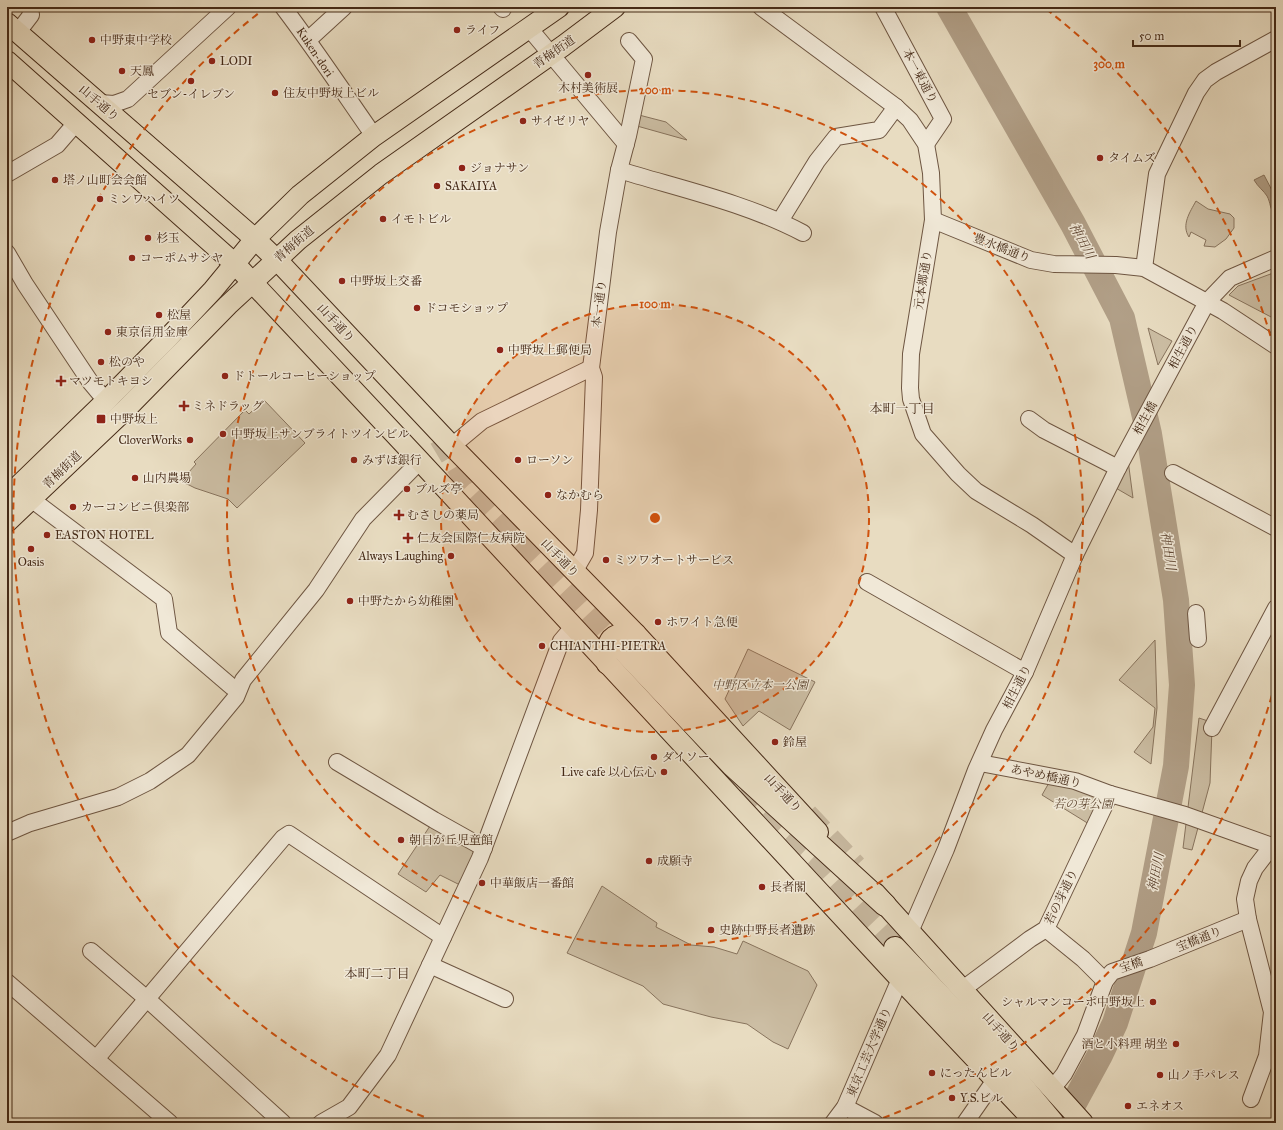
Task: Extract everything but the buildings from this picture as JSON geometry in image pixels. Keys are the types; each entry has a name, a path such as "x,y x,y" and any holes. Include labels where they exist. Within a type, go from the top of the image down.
{"highway":[{"path":"631,643 733,766 885,905"},
{"path":"895,948 997,1056 1045,1120"}],"main road":[{"name":"青梅街道","path":"7,497 106,401 213,290 255,239 300,195 374,136 559,7"},
{"name":"青梅街道","path":"7,522 126,408 252,282 298,240 381,174 615,7"},
{"name":"山手通り","path":"12,27 255,239 277,260 452,446 574,572 631,643"},
{"path":"7,61 235,264 995,1080 1045,1120"},
{"path":"180,214 200,191"},
{"path":"607,664 606,646 611,639 623,632 631,643"},
{"name":"山手通り","path":"885,905 963,989 1083,1123"}],"street":[{"path":"12,27 31,15 30,7"},
{"path":"100,103 114,104 128,99 228,7"},
{"name":"Kuken-dori","path":"283,7 308,40 323,64 374,136"},
{"path":"308,40 344,7"},
{"name":"元本郷通り","path":"761,7 896,107 910,120 926,144 931,173 933,220 911,354 911,399 923,434 958,474 976,491 1032,525 1073,559"},
{"name":"本一東通り","path":"883,7 942,119 926,144"},
{"path":"529,28 626,144"},
{"path":"1276,39 1216,72 1205,80 1196,93 1158,174 1144,268 1223,311 1276,346"},
{"name":"本一通り","path":"574,572 585,553 589,510 594,377 591,368 608,232 619,170 644,60 629,41"},
{"path":"780,221 817,161 836,137 879,130 896,107"},
{"path":"7,174 57,145 76,123"},
{"path":"619,170 738,206 780,221 803,233"},
{"name":"豊水橋通り","path":"933,220 1031,260 1054,264 1111,264 1144,268"},
{"path":"7,253 82,370 106,401"},
{"name":"相生通り","path":"1159,392 1207,302 1230,278 1276,258"},
{"path":"452,446 482,421 591,368"},
{"name":"相生橋","path":"1130,445 1159,392"},
{"path":"1029,419 1044,430 1118,468"},
{"name":"相生通り","path":"910,932 946,849 994,730 1025,672 1073,559 1130,445"},
{"path":"7,833 30,824 118,797 150,781 188,755 236,697 239,688 248,674 316,590 363,519 420,461"},
{"path":"1173,473 1276,528"},
{"path":"31,499 164,599 169,633 232,687 239,688"},
{"path":"867,582 1025,672"},
{"path":"1212,728 1276,608"},
{"path":"1196,613 1198,639"},
{"path":"321,1123 349,1107 383,1062 484,848 561,641 573,627"},
{"path":"337,762 484,848"},
{"name":"あやめ橋通り","path":"980,763 1075,781 1110,794 1185,815 1272,846 1255,868 1248,881 1245,899 1248,919"},
{"name":"若の芽通り","path":"963,989 1030,938 1046,930 1110,794"},
{"path":"96,1058 282,838 289,834 443,937"},
{"path":"1248,919 1272,1012 1267,1056 1251,1099"},
{"name":"宝橋通り","path":"1150,959 1248,919"},
{"path":"1046,930 1109,977 1085,1035 1055,1092"},
{"path":"91,951 147,999 283,1123"},
{"name":"宝橋","path":"1109,977 1150,959"},
{"path":"430,965 505,999"},
{"name":"東京工芸大学通り","path":"833,1123 845,1107 900,979"},
{"path":"7,982 170,1123"},
{"path":"965,1123 995,1080"},
{"path":"845,1107 874,1123"}],"green space":[{"path":"639,115 666,122 687,140 637,126"},
{"path":"1196,201 1208,209 1230,214 1234,218 1234,228 1226,239 1215,247 1204,246 1206,240 1191,232 1189,237 1186,223"},
{"path":"1276,272 1276,313 1273,318 1229,295 1238,286"},
{"path":"1148,328 1172,341 1158,365"},
{"path":"264,400 305,443 237,508 228,499 195,488 181,481 196,464 194,462 245,410 249,414"},
{"path":"1128,460 1133,498 1114,487"},
{"path":"1155,640 1157,708 1151,764 1134,752 1153,727 1155,708 1119,680"},
{"name":"中野区立本一公園","path":"748,649 815,682 790,730 759,711 743,726 725,699"},
{"path":"1199,718 1208,721 1212,728 1210,783 1192,850 1183,848"},
{"name":"若の芽公園","path":"1050,781 1104,796 1089,824 1042,795"},
{"path":"430,826 473,849 474,854 460,885 440,875 426,892 398,874"},
{"path":"602,886 657,923 656,927 691,945 714,947 737,954 743,941 808,971 817,985 788,1049 773,1042 747,1024 711,1017 663,1004 643,986 567,953"}],"shaded area":[{"path":"1264,175 1276,198 1276,215 1272,210 1267,196 1254,180"}],"waterway":[{"name":"神田川","path":"949,7 1073,224 1122,318 1149,434 1176,600 1182,685 1176,766 1144,933 1115,1023 1100,1055 1063,1123"}],"tunnel":[{"path":"440,438 468,485 625,652"},
{"path":"738,793 820,868 895,948"},
{"path":"807,814 856,866"}],"place":[{"name":"ライフ","path":"457,30"},
{"name":"中野東中学校","path":"92,40"},
{"name":"LODI","path":"212,61"},
{"name":"天鳳","path":"122,71"},
{"name":"木村美術展","path":"588,75"},
{"name":"セブン-イレブン","path":"191,81"},
{"name":"住友中野坂上ビル","path":"275,93"},
{"name":"サイゼリヤ","path":"523,121"},
{"name":"タイムズ","path":"1100,158"},
{"name":"ジョナサン","path":"462,168"},
{"name":"塔ノ山町会会館","path":"55,180"},
{"name":"SAKAIYA","path":"437,186"},
{"name":"ミンワハイツ","path":"100,199"},
{"name":"イモトビル","path":"383,219"},
{"name":"杉玉","path":"148,238"},
{"name":"コーポムサシヤ","path":"132,258"},
{"name":"中野坂上交番","path":"342,281"},
{"name":"ドコモショップ","path":"417,308"},
{"name":"松屋","path":"159,315"},
{"name":"東京信用金庫","path":"108,332"},
{"name":"中野坂上郵便局","path":"500,350"},
{"name":"松のや","path":"101,362"},
{"name":"ドトールコーヒーショップ","path":"225,376"},
{"name":"マツモトキヨシ","path":"61,381"},
{"name":"ミネドラッグ","path":"184,406"},
{"name":"中野坂上","path":"101,419"},
{"name":"中野坂上サンブライトツインビル","path":"223,434"},
{"name":"CloverWorks","path":"190,440"},
{"name":"みずほ銀行","path":"354,460"},
{"name":"ローソン","path":"518,460"},
{"name":"山内農場","path":"135,478"},
{"name":"ブルズ亭","path":"407,489"},
{"name":"なかむら","path":"548,495"},
{"name":"カーコンビニ倶楽部","path":"73,507"},
{"name":"むさしの薬局","path":"399,515"},
{"name":"EASTON HOTEL","path":"47,535"},
{"name":"仁友会国際仁友病院","path":"408,538"},
{"name":"Oasis","path":"31,549"},
{"name":"Always Laughing","path":"451,556"},
{"name":"ミツワオートサービス","path":"606,560"},
{"name":"中野たから幼稚園","path":"350,601"},
{"name":"ホワイト急便","path":"658,622"},
{"name":"CHIANTHI-PIETRA","path":"542,646"},
{"name":"鈴屋","path":"775,742"},
{"name":"ダイソー","path":"654,757"},
{"name":"Live cafe 以心伝心","path":"664,772"},
{"name":"朝日が丘児童館","path":"401,840"},
{"name":"成願寺","path":"649,861"},
{"name":"中華飯店一番館","path":"482,883"},
{"name":"長者閣","path":"762,887"},
{"name":"史跡中野長者遺跡","path":"711,930"},
{"name":"シャルマンコーポ中野坂上","path":"1153,1002"},
{"name":"酒と小料理 胡坐","path":"1176,1044"},
{"name":"にったんビル","path":"932,1073"},
{"name":"山ノ手パレス","path":"1160,1075"},
{"name":"Y.S.ビル","path":"952,1098"},
{"name":"エネオス","path":"1128,1106"}],"district":[{"name":"本町一丁目","path":"902,409"},
{"name":"本町二丁目","path":"377,974"}]}
